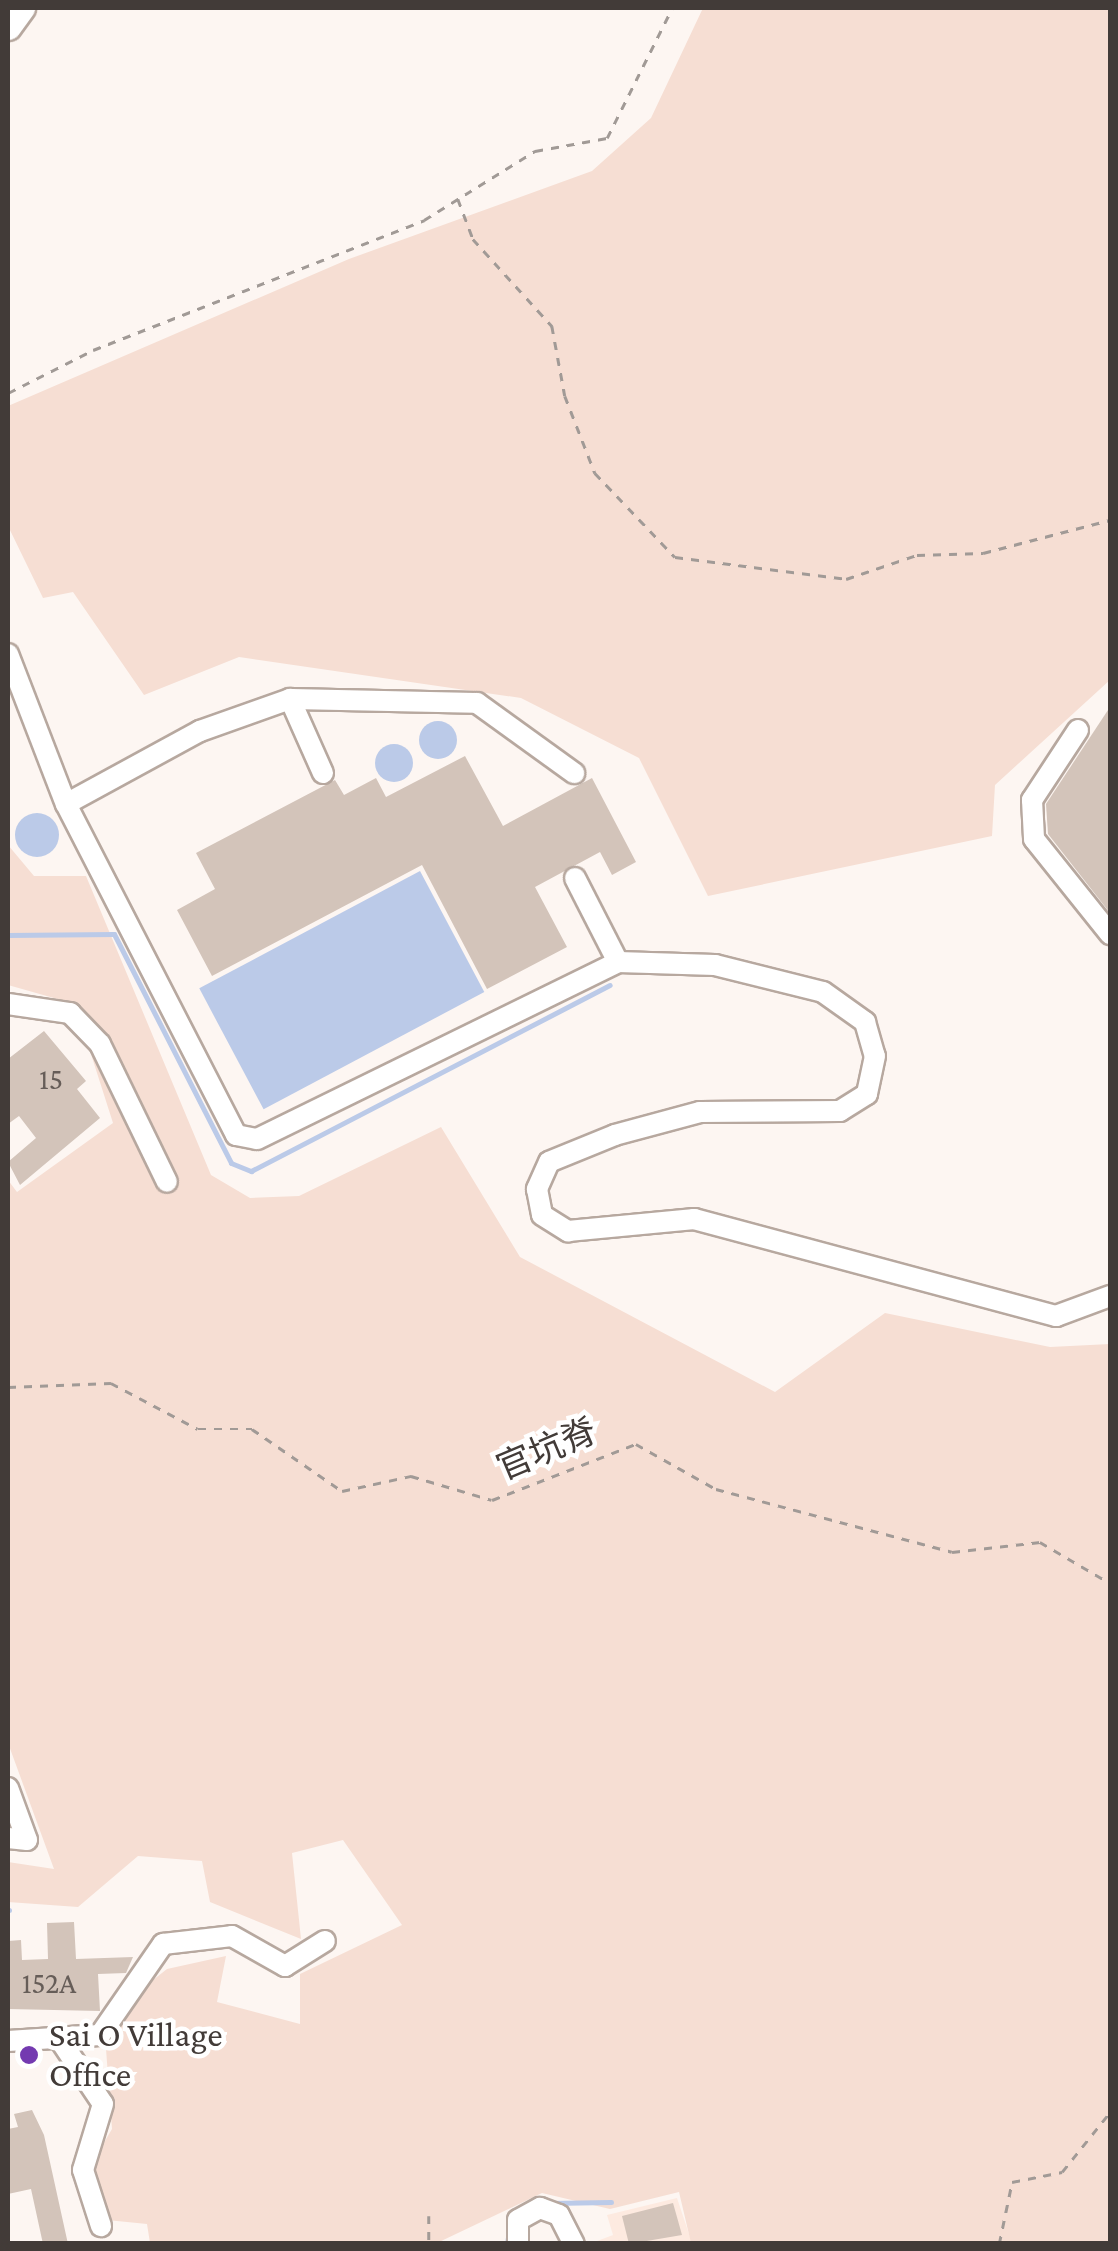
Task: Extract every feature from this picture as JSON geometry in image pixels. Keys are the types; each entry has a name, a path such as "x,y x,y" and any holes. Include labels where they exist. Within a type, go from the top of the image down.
{"main road":[{"path":"8,27 22,8"}],"street":[{"path":"8,654 66,804 236,1135 257,1139 618,962 715,965 822,992 864,1022 873,1075 868,1094 840,1110 700,1112 548,1162 537,1190 542,1215 568,1231 694,1219 1056,1316 1110,1296"},
{"path":"66,804 215,724 290,699 478,703 574,773"},
{"path":"290,699 323,772"},
{"path":"1078,730 1032,800 1034,838 1110,934"},
{"path":"575,878 618,962"},
{"path":"8,1004 70,1013 100,1044 167,1182"},
{"path":"8,1788 27,1840 8,1838"},
{"path":"62,2043 110,2027 163,1944 232,1936 285,1966 324,1940"},
{"path":"8,2040 33,2033 62,2043 103,2104 83,2170 101,2226"},
{"path":"518,2244 518,2220 540,2208 558,2215 574,2244"}],"path":[{"path":"8,393 458,199 536,150 607,138 672,8"},
{"path":"458,199 472,239 552,326 565,396 595,473 675,557 846,579 917,555 983,553 1110,520"},
{"name":"官坑脊","path":"8,1386 111,1382 198,1429 252,1428 342,1491 411,1476 492,1500 636,1444 716,1489 952,1552 1040,1542 1110,1582"},
{"path":"999,2244 1012,2182 1062,2172 1110,2112"},
{"path":"429,2216 429,2244"}],"shaded area":[{"path":"703,8 1110,8 1110,680 995,785 992,836 708,896 639,758 521,698 239,657 144,695 73,592 43,598 8,526 8,406 349,259 592,171 651,118"},
{"path":"8,845 34,876 86,876 211,1175 250,1198 299,1196 441,1127 520,1257 775,1392 885,1313 1050,1347 1110,1344 1110,2243 691,2243 679,2192 610,2209 542,2193 437,2243 150,2243 147,2224 107,2220 93,2161 112,2129 106,2049 143,1988 167,1969 226,1956 217,2002 300,2024 300,1974 402,1925 343,1840 292,1853 301,1939 210,1902 202,1861 138,1856 78,1907 8,1902 8,1862 54,1869 8,1743 8,1180 17,1192 113,1123 75,1004 8,985"},
{"path":"677,2198 692,2243 589,2244 613,2235 607,2215"}],"water":[{"path":"438,721 452,726 457,740 452,754 438,759 424,754 419,740 424,726"},
{"path":"394,744 408,749 413,763 408,777 394,782 380,777 375,763 380,749"},
{"path":"37,813 53,819 59,835 53,851 37,857 21,851 15,835 21,819"},
{"path":"420,871 484,992 264,1109 199,988"}],"building":[{"path":"1110,707 1110,913 1048,834 1046,804"},
{"path":"465,756 503,826 592,778 636,862 612,875 600,852 535,887 567,947 487,989 422,865 212,976 177,910 215,889 196,853 335,780 344,795 376,778 386,797"},
{"path":"44,1031 86,1081 77,1089 100,1118 20,1185 8,1162 36,1138 19,1116 8,1124 8,1059"},
{"path":"74,1922 76,1959 133,1957 126,1973 98,1974 100,2011 8,2009 8,1941 21,1940 22,1960 48,1959 47,1923"},
{"path":"32,2110 44,2135 68,2244 43,2244 31,2189 8,2194 8,2129 18,2127 14,2114"},
{"path":"673,2203 682,2235 629,2244 622,2216"}],"waterway":[{"path":"8,935 114,934 231,1163 251,1171 610,985"},
{"path":"549,2203 611,2202"},
{"path":"507,2244 511,2215"}],"place":[{"name":"Sai O Village Office","path":"29,2055"}]}
